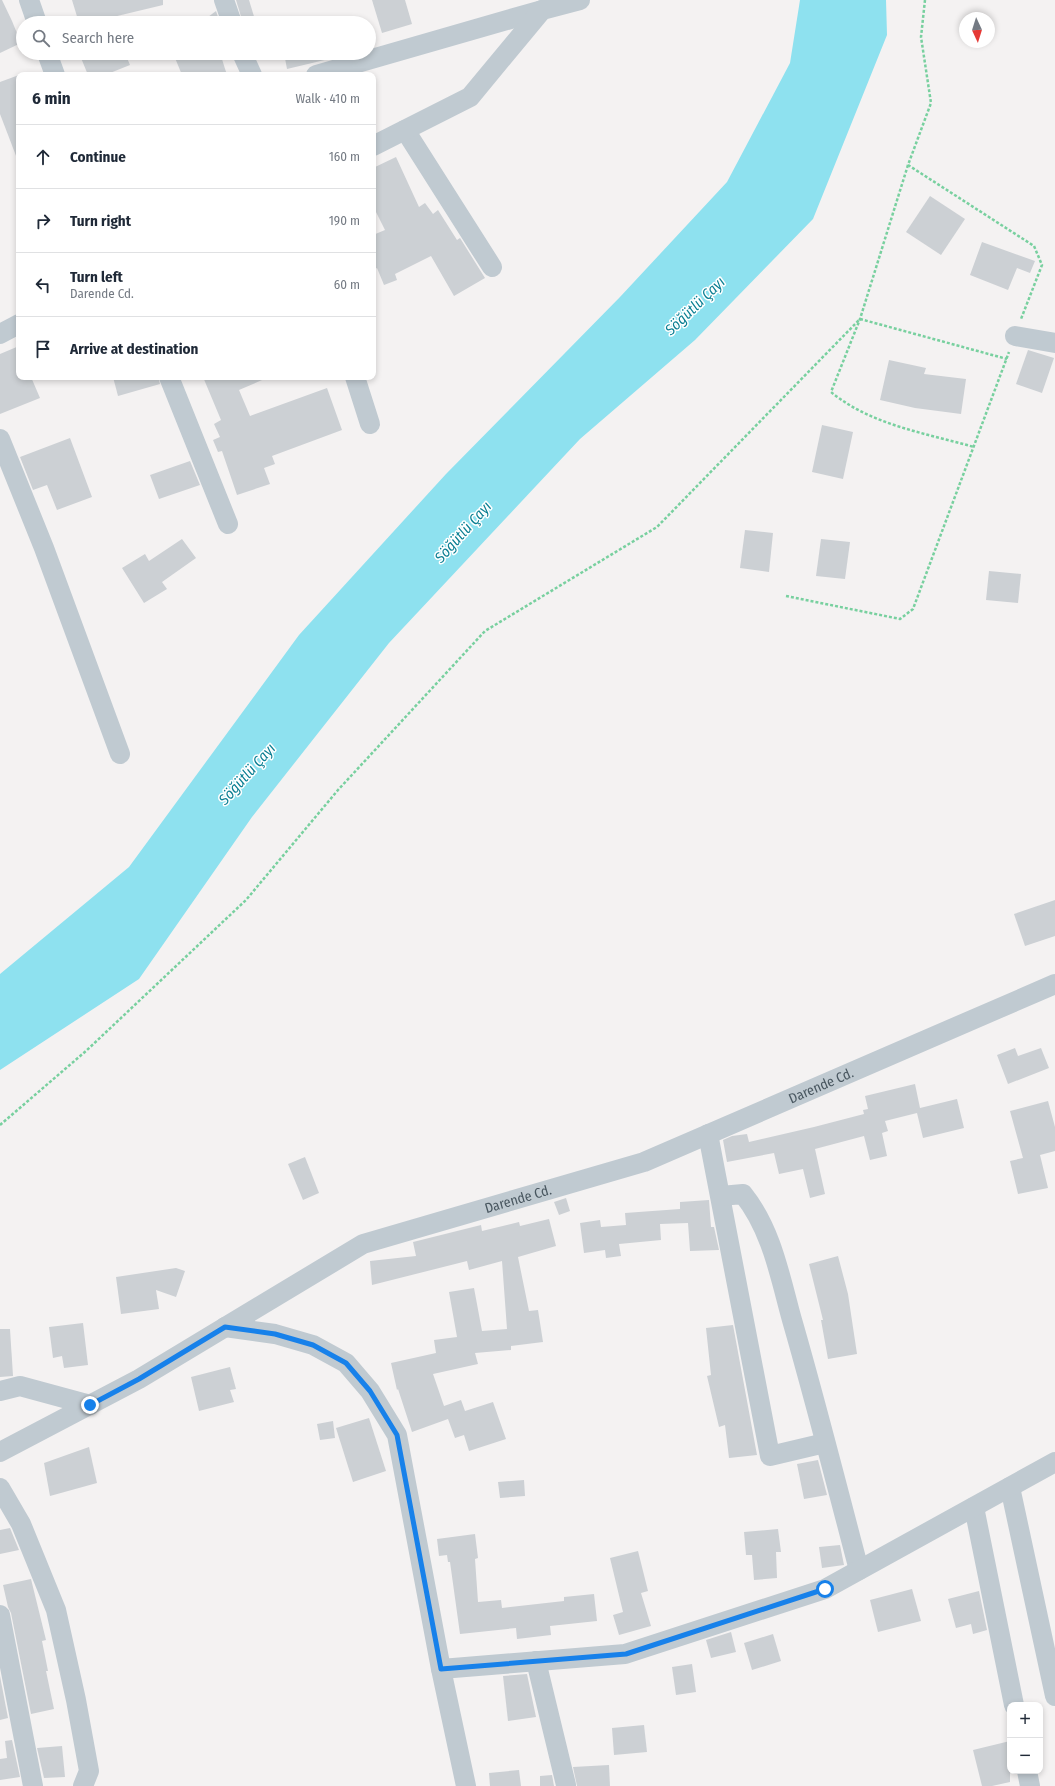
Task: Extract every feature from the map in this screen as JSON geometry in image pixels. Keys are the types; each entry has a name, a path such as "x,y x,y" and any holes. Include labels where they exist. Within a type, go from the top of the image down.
{"street":[{"path":"29,0 35,16"},
{"path":"224,0 230,16"},
{"path":"376,58 580,0"},
{"path":"376,144 470,97 542,10"},
{"path":"50,60 54,72"},
{"path":"245,60 251,72"},
{"path":"326,72 368,60"},
{"path":"405,130 492,267"},
{"path":"0,334 16,326"},
{"path":"1015,336 1055,343"},
{"path":"169,380 228,524"},
{"path":"356,380 370,424"},
{"path":"0,440 44,548 120,754"},
{"name":"Darende Cd.","path":"0,1452 139,1379 363,1244 644,1162 1055,984"},
{"path":"708,1134 770,1456 826,1444"},
{"path":"721,1196 743,1194 753,1206 768,1235 859,1570"},
{"path":"225,1327 275,1334 313,1345 346,1363 370,1391 397,1435 441,1669 466,1786"},
{"path":"0,1391 20,1386 90,1405"},
{"path":"441,1669 626,1654 825,1589 1055,1462"},
{"path":"1010,1487 1055,1696"},
{"path":"0,1488 21,1524 56,1610 76,1700 89,1771 83,1786"},
{"path":"974,1507 1013,1702"},
{"path":"0,1615 33,1786"},
{"path":"536,1661 566,1785"},
{"path":"1028,1774 1030,1786"}],"path":[{"path":"925,0 921,36 931,103 908,164 860,319 831,392 845,403 886,423 974,446"},
{"path":"786,596 900,619 913,609 1042,265 1034,246 908,164"},
{"path":"860,319 1007,359"},
{"path":"0,1125 86,1050 246,900 338,790 485,631 658,527 860,319"}],"water":[{"name":"Söğütlü Çayı","path":"800,0 886,0 887,35 813,219 695,340 580,439 389,643 252,817 139,979 0,1070 0,974 129,867 299,635 446,474 620,297 727,182 790,63"}],"building":[{"path":"0,0 2,0 16,31 16,45 0,53"},
{"path":"72,0 163,0 163,5 117,16 77,16"},
{"path":"236,0 249,0 254,16 241,16"},
{"path":"372,0 405,0 412,24 382,33"},
{"path":"216,11 218,16 209,16"},
{"path":"82,60 128,60 130,65 112,72 87,72"},
{"path":"176,60 222,60 226,72 181,72"},
{"path":"285,60 325,60 287,69"},
{"path":"16,76 16,156 0,114 0,82"},
{"path":"396,157 419,207 425,203 433,214 438,210 457,240 460,238 485,278 454,296 431,256 395,274 397,280 384,285 376,268 376,234 385,230 376,212 376,167"},
{"path":"930,196 965,219 941,255 906,232"},
{"path":"982,242 1035,261 1030,273 1017,268 1008,290 970,275"},
{"path":"16,347 16,380 32,380 40,398 0,414 0,354"},
{"path":"1028,350 1054,358 1042,393 1016,384"},
{"path":"889,360 926,368 924,374 966,379 961,414 915,408 880,400"},
{"path":"114,380 159,380 160,384 118,396"},
{"path":"204,380 262,380 239,390 250,416 327,388 342,430 272,456 275,464 264,468 270,484 237,495 222,451 218,452 213,440 220,437 214,424 221,420"},
{"path":"822,425 853,432 843,479 812,472"},
{"path":"70,438 92,497 57,510 47,485 33,490 20,457"},
{"path":"190,461 200,485 159,499 150,475"},
{"path":"745,530 773,533 769,572 740,568"},
{"path":"182,539 196,558 162,582 167,589 144,603 122,568 145,554 149,561"},
{"path":"821,539 850,542 845,579 816,576"},
{"path":"989,571 1021,574 1018,603 986,600"},
{"path":"1055,900 1055,936 1025,946 1014,914"},
{"path":"1015,1048 1018,1056 1041,1048 1049,1068 1008,1084 997,1055"},
{"path":"915,1084 920,1108 957,1099 964,1128 923,1138 917,1113 885,1121 888,1131 882,1133 887,1156 870,1160 864,1136 815,1149 825,1194 810,1198 803,1169 779,1174 774,1153 727,1162 723,1140 732,1136 747,1134 749,1142 864,1114 863,1110 868,1109 865,1096"},
{"path":"1048,1101 1055,1127 1055,1151 1040,1155 1048,1188 1018,1194 1010,1161 1023,1158 1010,1111"},
{"path":"305,1157 319,1193 303,1200 288,1164"},
{"path":"566,1198 570,1211 559,1215 554,1202"},
{"path":"709,1200 711,1227 714,1227 719,1250 690,1251 688,1223 660,1224 661,1240 619,1244 621,1256 606,1258 605,1250 584,1253 580,1223 600,1220 601,1227 626,1225 625,1213 680,1209 680,1202"},
{"path":"549,1219 556,1246 518,1257 529,1311 538,1310 543,1342 511,1346 511,1350 475,1353 478,1364 433,1374 444,1406 461,1400 465,1411 493,1402 506,1439 469,1451 464,1435 455,1438 448,1419 412,1432 398,1389 397,1390 391,1363 436,1353 434,1340 457,1337 449,1292 474,1288 482,1331 507,1329 502,1261 469,1270 467,1261 372,1285 370,1261 416,1256 413,1242 481,1225 482,1231 519,1222 520,1226"},
{"path":"838,1256 848,1294 857,1354 828,1359 821,1320 823,1320 809,1264"},
{"path":"176,1268 185,1271 176,1297 156,1290 159,1309 121,1314 116,1277"},
{"path":"83,1323 88,1365 64,1368 62,1356 53,1358 49,1327"},
{"path":"733,1325 757,1455 729,1458 725,1425 719,1427 707,1376 711,1375 706,1328"},
{"path":"0,1329 10,1329 13,1376 0,1377"},
{"path":"230,1367 236,1389 230,1390 234,1402 199,1411 191,1377"},
{"path":"369,1418 386,1471 353,1482 336,1428"},
{"path":"333,1421 335,1438 320,1440 317,1424"},
{"path":"89,1447 97,1483 50,1496 44,1463"},
{"path":"818,1460 827,1495 804,1499 797,1464"},
{"path":"524,1480 525,1496 500,1498 498,1482"},
{"path":"10,1528 19,1550 0,1554 0,1530"},
{"path":"778,1529 781,1552 776,1552 777,1578 754,1580 752,1555 746,1555 744,1532"},
{"path":"475,1534 478,1558 475,1559 478,1602 501,1600 502,1608 564,1601 564,1597 594,1594 597,1621 550,1626 551,1635 517,1639 516,1628 460,1634 450,1562 448,1562 447,1555 439,1556 437,1539"},
{"path":"840,1545 844,1565 822,1568 819,1547"},
{"path":"638,1551 648,1591 641,1593 651,1626 619,1635 613,1615 623,1612 610,1558"},
{"path":"31,1579 46,1640 42,1641 48,1671 46,1671 54,1709 31,1714 11,1613 8,1607 3,1585"},
{"path":"912,1589 921,1621 878,1632 870,1600"},
{"path":"979,1591 987,1630 973,1634 971,1624 956,1628 948,1599"},
{"path":"731,1632 736,1652 711,1658 706,1640"},
{"path":"773,1634 781,1661 752,1670 744,1643"},
{"path":"692,1664 696,1692 676,1695 672,1667"},
{"path":"527,1674 536,1717 508,1721 503,1676"},
{"path":"0,1676 8,1718 0,1720"},
{"path":"644,1725 647,1752 614,1755 612,1728"},
{"path":"12,1740 20,1777 0,1780 0,1759 7,1758 5,1741"},
{"path":"1007,1742 1007,1774 1010,1774 1010,1782 992,1786 982,1786 973,1750"},
{"path":"62,1746 65,1777 44,1778 37,1748"},
{"path":"609,1765 610,1786 577,1786 573,1767"},
{"path":"519,1770 521,1786 490,1786 489,1773"},
{"path":"552,1775 554,1786 540,1786 540,1776"}],"route":[{"path":"90,1405 139,1379 225,1327 275,1334 313,1345 346,1363 370,1391 397,1435 441,1669 626,1654 825,1589"}]}
